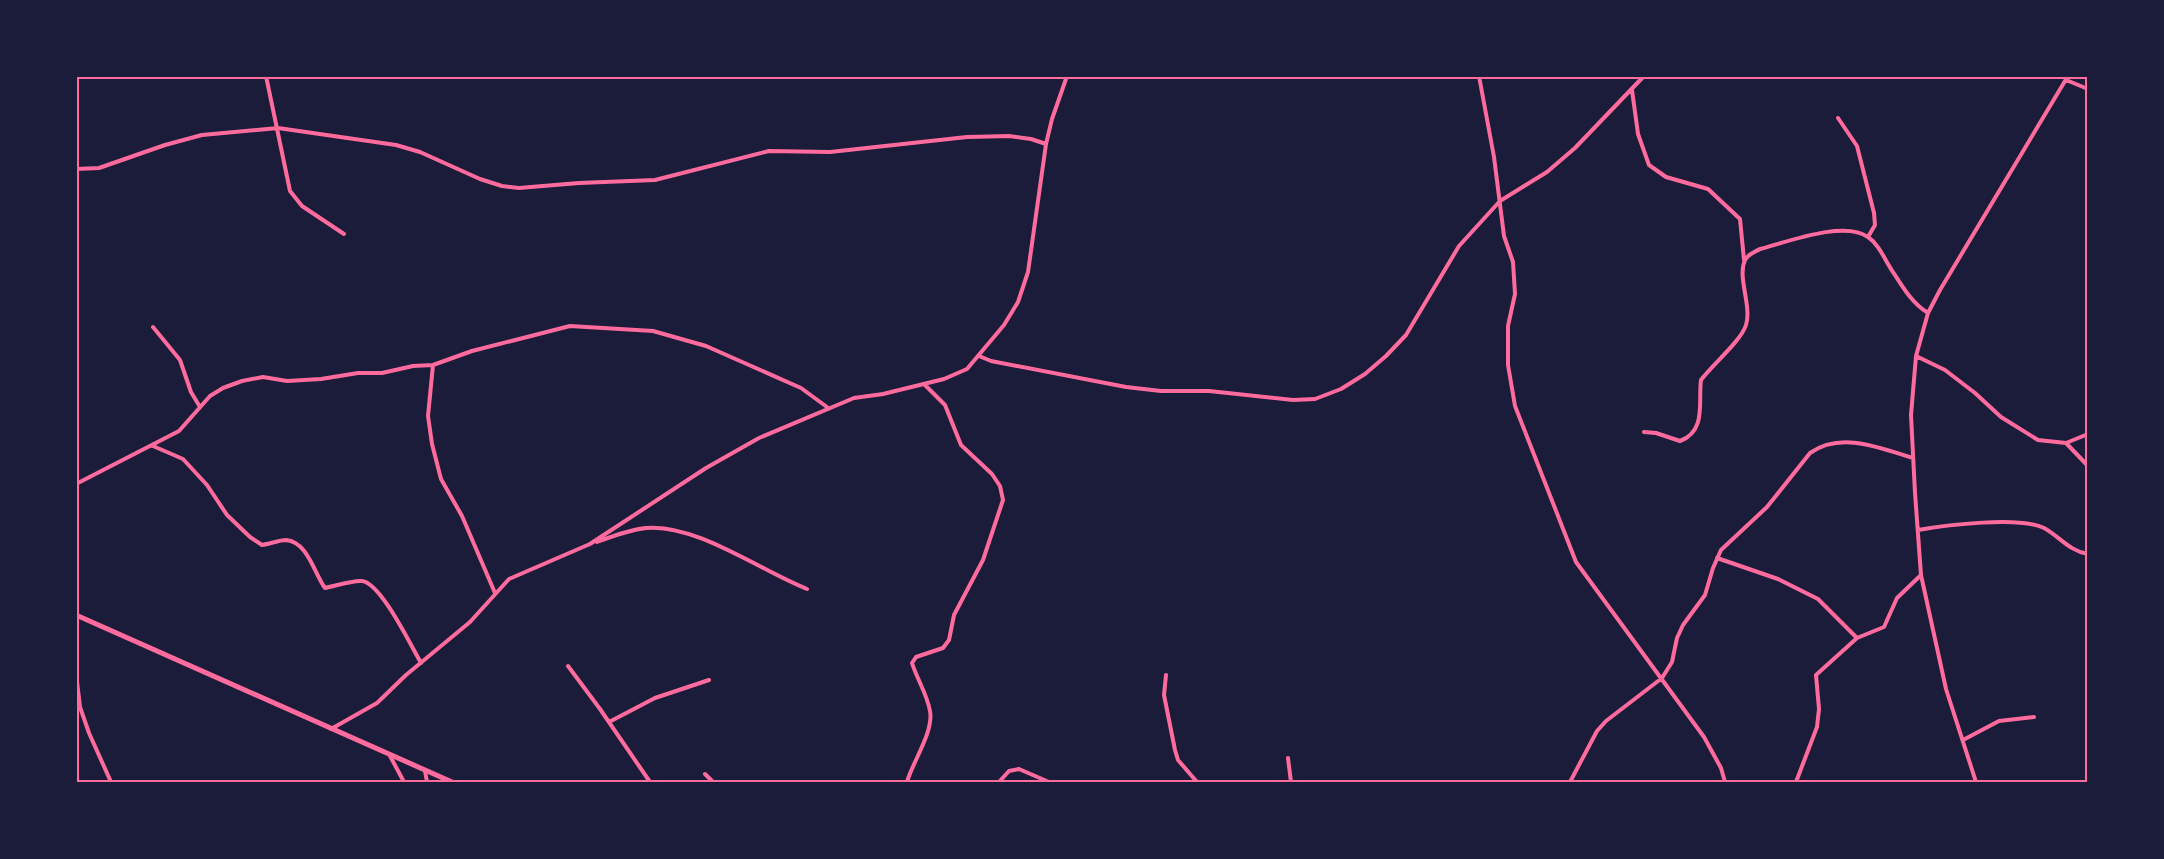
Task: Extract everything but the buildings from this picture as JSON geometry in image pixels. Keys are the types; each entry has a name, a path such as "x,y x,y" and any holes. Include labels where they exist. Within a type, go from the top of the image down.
{"main road":[{"path":"76,615 452,783"}],"street":[{"path":"266,76 290,191 302,207 344,234"},
{"path":"590,544 706,468 759,438 854,398 924,384 954,376 967,369 1004,326 1018,302 1028,273 1046,144 1067,76"},
{"path":"1479,76 1504,236 1514,262 1515,294 1508,326 1508,365 1515,406 1576,562 1704,737 1721,768 1725,783"},
{"path":"979,356 1009,365 1126,387 1161,391 1239,393 1293,400 1315,399 1341,389 1365,374 1406,335 1459,246 1500,201 1547,172 1568,154 1644,76"},
{"path":"1976,783 1946,688 1921,576 1911,416 1916,356 1928,313 1940,290 2067,78 2088,89"},
{"path":"1632,90 1638,134 1649,165 1666,177 1708,189 1740,219 1745,261 1743,270 1747,312 1746,325 1742,333 1701,380 1702,403 1696,427 1689,436 1680,441 1656,433 1644,432"},
{"path":"1838,117 1857,146 1874,213 1875,225 1868,237"},
{"path":"76,169 99,168 202,135 278,128 396,145 420,152 480,179 502,186 519,188 655,180 769,151 838,151 967,137 1009,136 1046,144"},
{"path":"1745,261 1749,255 1760,249 1831,231 1850,230 1868,237 1874,243 1911,298 1928,313"},
{"path":"76,484 179,431 210,396 223,388 263,377 287,381 321,379 433,365 472,351 570,326 653,331 705,346 801,388 828,408"},
{"path":"153,327 180,360 191,392 200,407"},
{"path":"1916,356 1945,370 2001,417 2038,440 2066,443 2088,434"},
{"path":"433,365 428,416 441,479 462,516 495,593"},
{"path":"907,783 922,750 931,715 912,663 916,657 943,648 949,640 954,615 983,560 1003,500 1000,486 992,474 961,445 945,405 924,384"},
{"path":"1570,783 1597,731 1606,721 1662,678 1672,662 1677,638 1683,626 1705,595 1721,550 1780,493 1803,460 1818,447 1834,442 1875,447 1913,458"},
{"path":"2066,443 2088,466"},
{"path":"153,446 183,459 207,485 227,514 250,537 262,545 285,540 297,543 309,558 318,579 325,588 362,581 373,586 388,606 421,663"},
{"path":"1918,530 1976,523 2027,524 2044,528 2076,551 2088,554"},
{"path":"331,730 377,703 470,622 509,579 590,544 633,530 664,529 712,543 807,589"},
{"path":"1717,558 1778,579 1818,599 1857,638"},
{"path":"1796,783 1817,727 1819,709 1816,675 1857,638 1884,627 1897,598 1921,576"},
{"path":"568,666 650,783"},
{"path":"76,673 83,716 111,783"},
{"path":"1166,675 1164,695 1174,750 1178,759 1197,783"},
{"path":"609,722 655,698 709,680"},
{"path":"1963,740 1999,721 2034,717"},
{"path":"389,754 404,783"},
{"path":"1288,758 1291,783"},
{"path":"999,783 1009,771 1019,769 1049,783"},
{"path":"425,771 427,783"},
{"path":"705,774 713,783"},
{"path":"1471,783 1482,783"}]}
